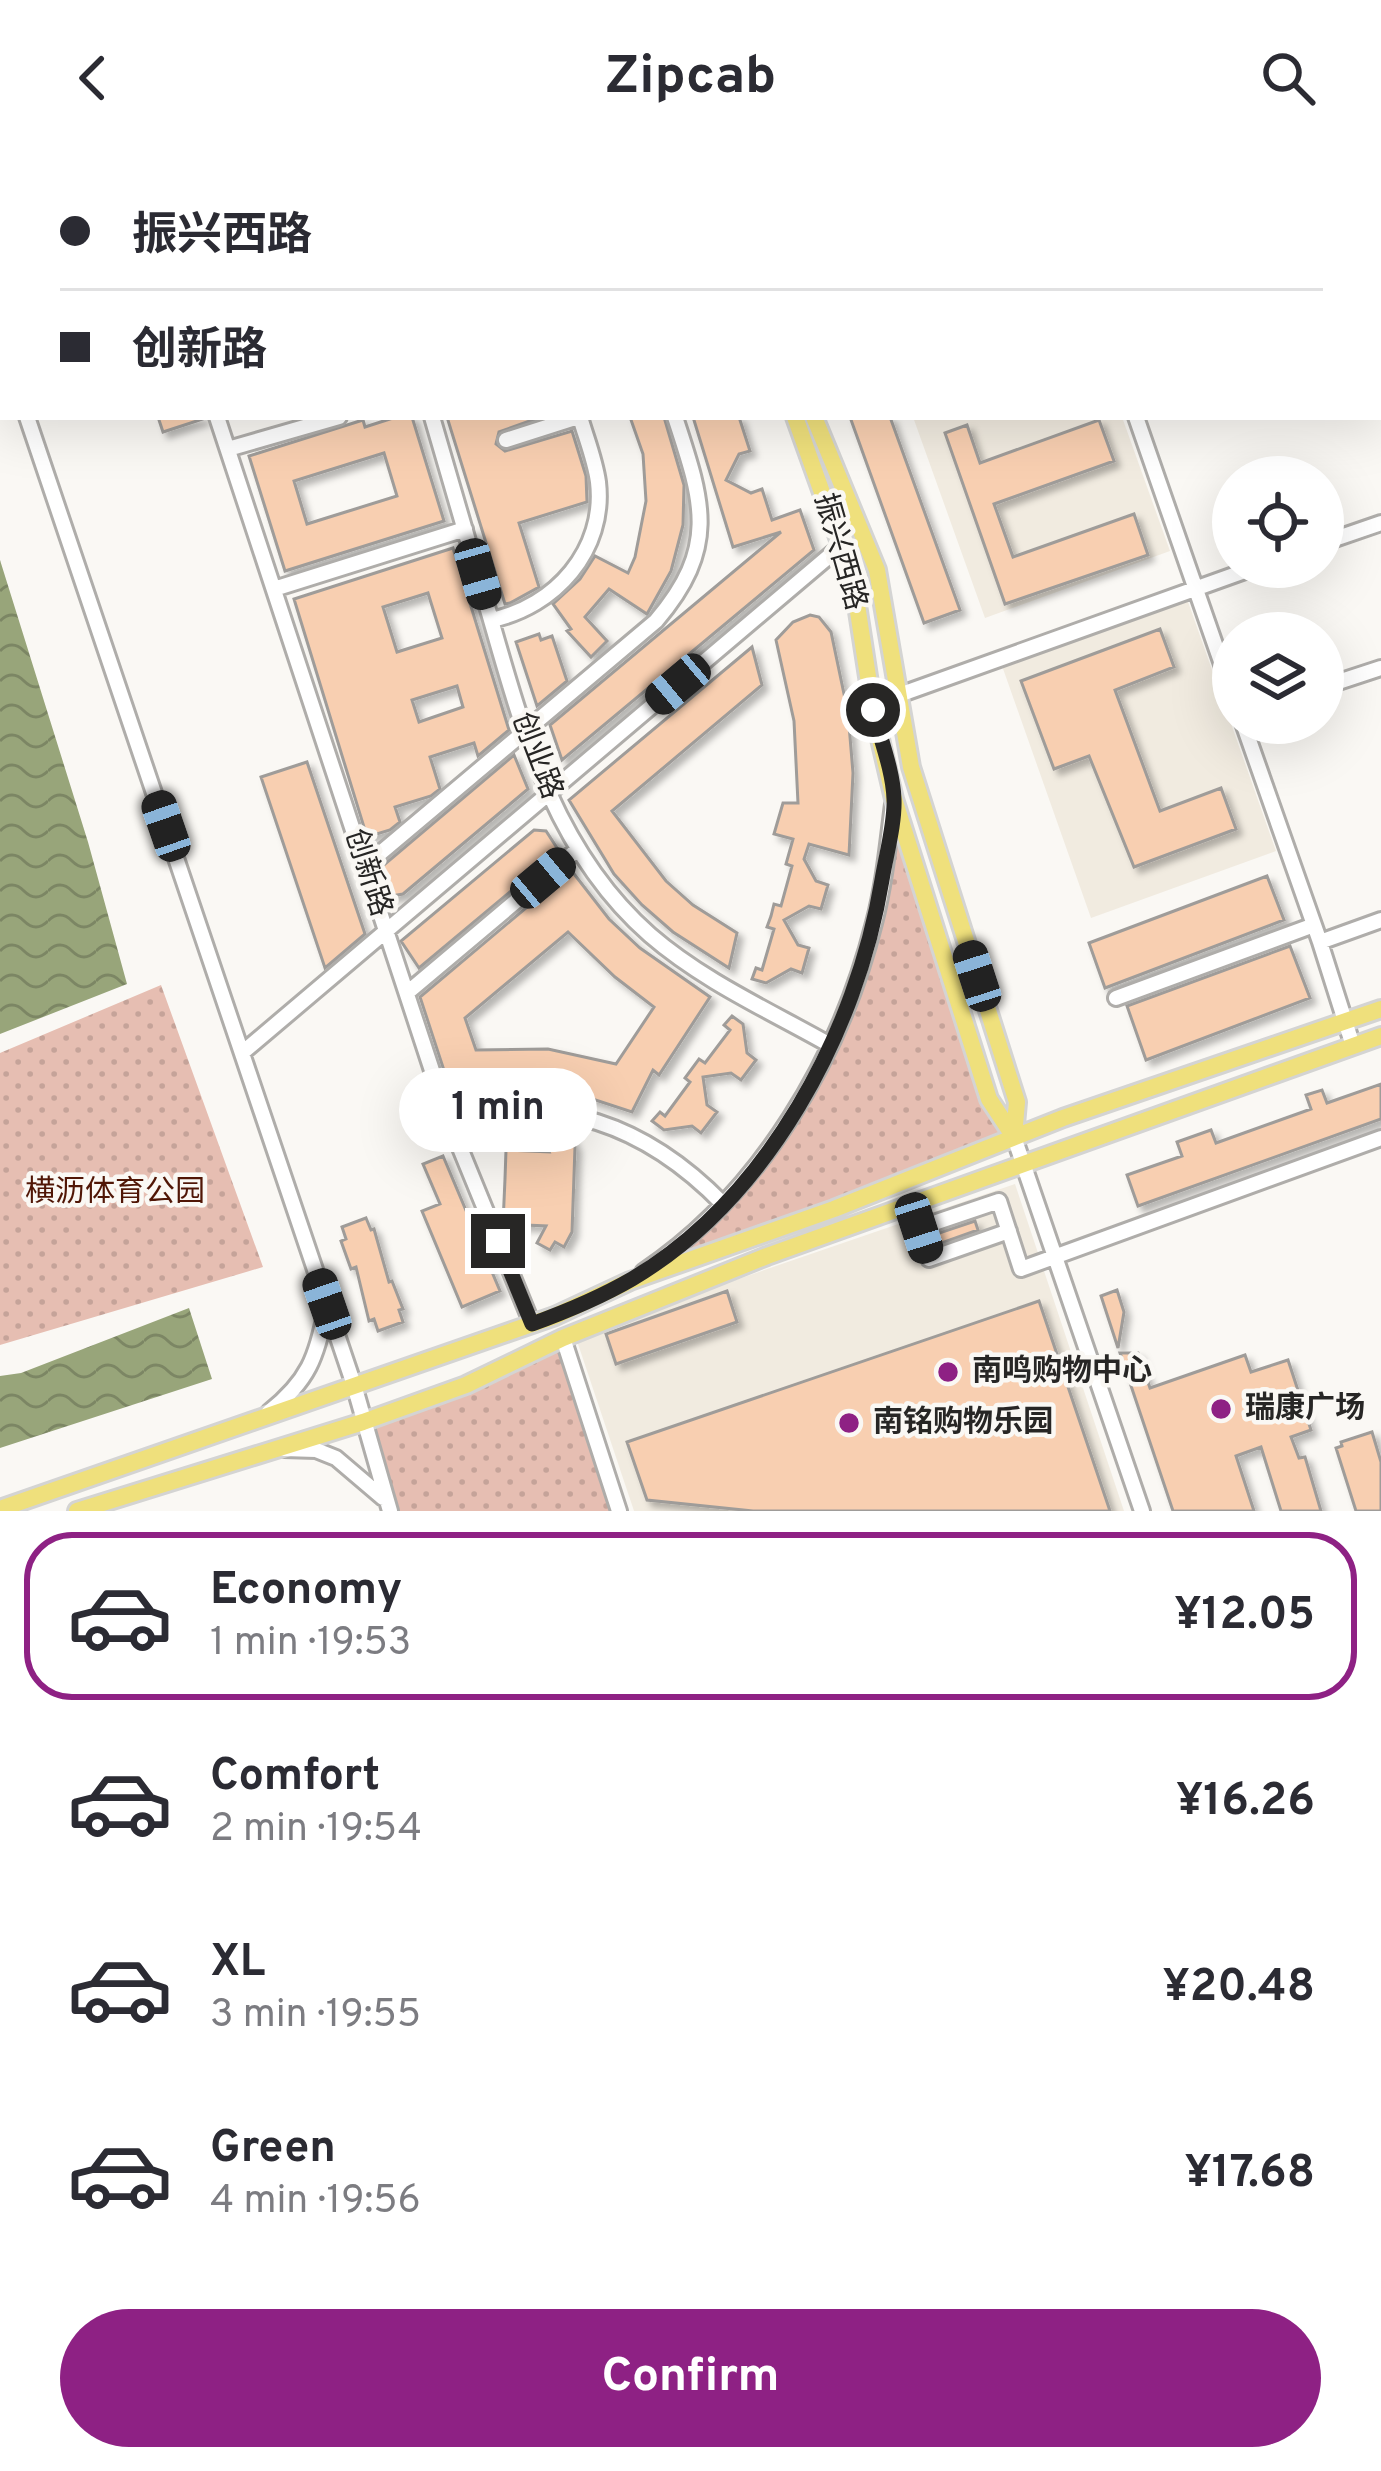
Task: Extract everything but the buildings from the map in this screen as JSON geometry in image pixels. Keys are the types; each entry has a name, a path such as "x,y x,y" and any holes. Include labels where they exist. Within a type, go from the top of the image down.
{"main road":[{"name":"振兴西路","path":"797,420 853,579 873,710 894,799 989,1099 1014,1137"},
{"name":"振兴西路","path":"815,420 877,570 911,767 1017,1102 1014,1137"},
{"path":"0,1509 532,1324 630,1281 833,1209 1014,1137 1381,1009"},
{"path":"77,1511 466,1385 562,1338 767,1256 1381,1036"}],"street":[{"path":"28,420 354,1385 389,1507"},
{"name":"创新路","path":"219,420 447,1116 532,1324"},
{"path":"228,449 329,420"},
{"name":"创业路","path":"433,420 524,732 548,794 578,850 612,896 672,953 830,1045"},
{"path":"506,440 569,420"},
{"path":"491,620 530,607 554,591 590,543 598,512 598,481 580,420"},
{"path":"364,866 656,622 688,574 698,547 699,489 676,420"},
{"path":"1137,420 1212,637"},
{"path":"1344,536 1381,523"},
{"path":"274,590 464,529"},
{"path":"242,1053 841,545"},
{"path":"899,695 1212,583"},
{"path":"1344,680 1381,668"},
{"path":"1250,744 1353,1046"},
{"path":"630,1281 674,1250 723,1204 781,1131 830,1045 876,917 894,799"},
{"path":"407,993 578,850"},
{"path":"1321,941 1381,920"},
{"path":"1116,998 1314,925"},
{"path":"447,1116 514,1108 565,1113 614,1126 673,1158 723,1204"},
{"path":"1014,1137 1142,1511"},
{"path":"1009,1232 929,1258 919,1228 999,1201 1022,1269 1381,1138"},
{"path":"261,1419 300,1382 315,1360 327,1304"},
{"path":"562,1338 619,1511"},
{"path":"267,1449 316,1450 336,1458 389,1507"}],"shaded area":[{"path":"914,420 1123,420 1170,551 985,618"},
{"path":"1186,596 1212,670 1212,744 1238,744 1276,851 1091,918 1001,663"},
{"name":"南铭购物乐园","path":"1015,1184 1124,1511 634,1511 575,1335"}],"green space":[{"path":"894,799 1010,1139 630,1281 681,1243 790,1117 857,982"},
{"name":"横沥体育公园","path":"161,985 263,1267 0,1345 0,1053"},
{"path":"563,1338 619,1511 390,1511 363,1422"}],"water":[{"path":"0,560 127,984 0,1034"},
{"path":"189,1308 212,1379 0,1448 0,1376 21,1373"}],"place":[{"name":"南鸣购物中心","path":"948,1372"},
{"name":"瑞康广场","path":"1221,1409"},
{"name":"南铭购物乐园","path":"849,1423"}],"route":[{"path":"498,1241 532,1324 555,1316 630,1281 674,1250 730,1197 781,1131 830,1045 876,917 894,799 873,710"}]}
